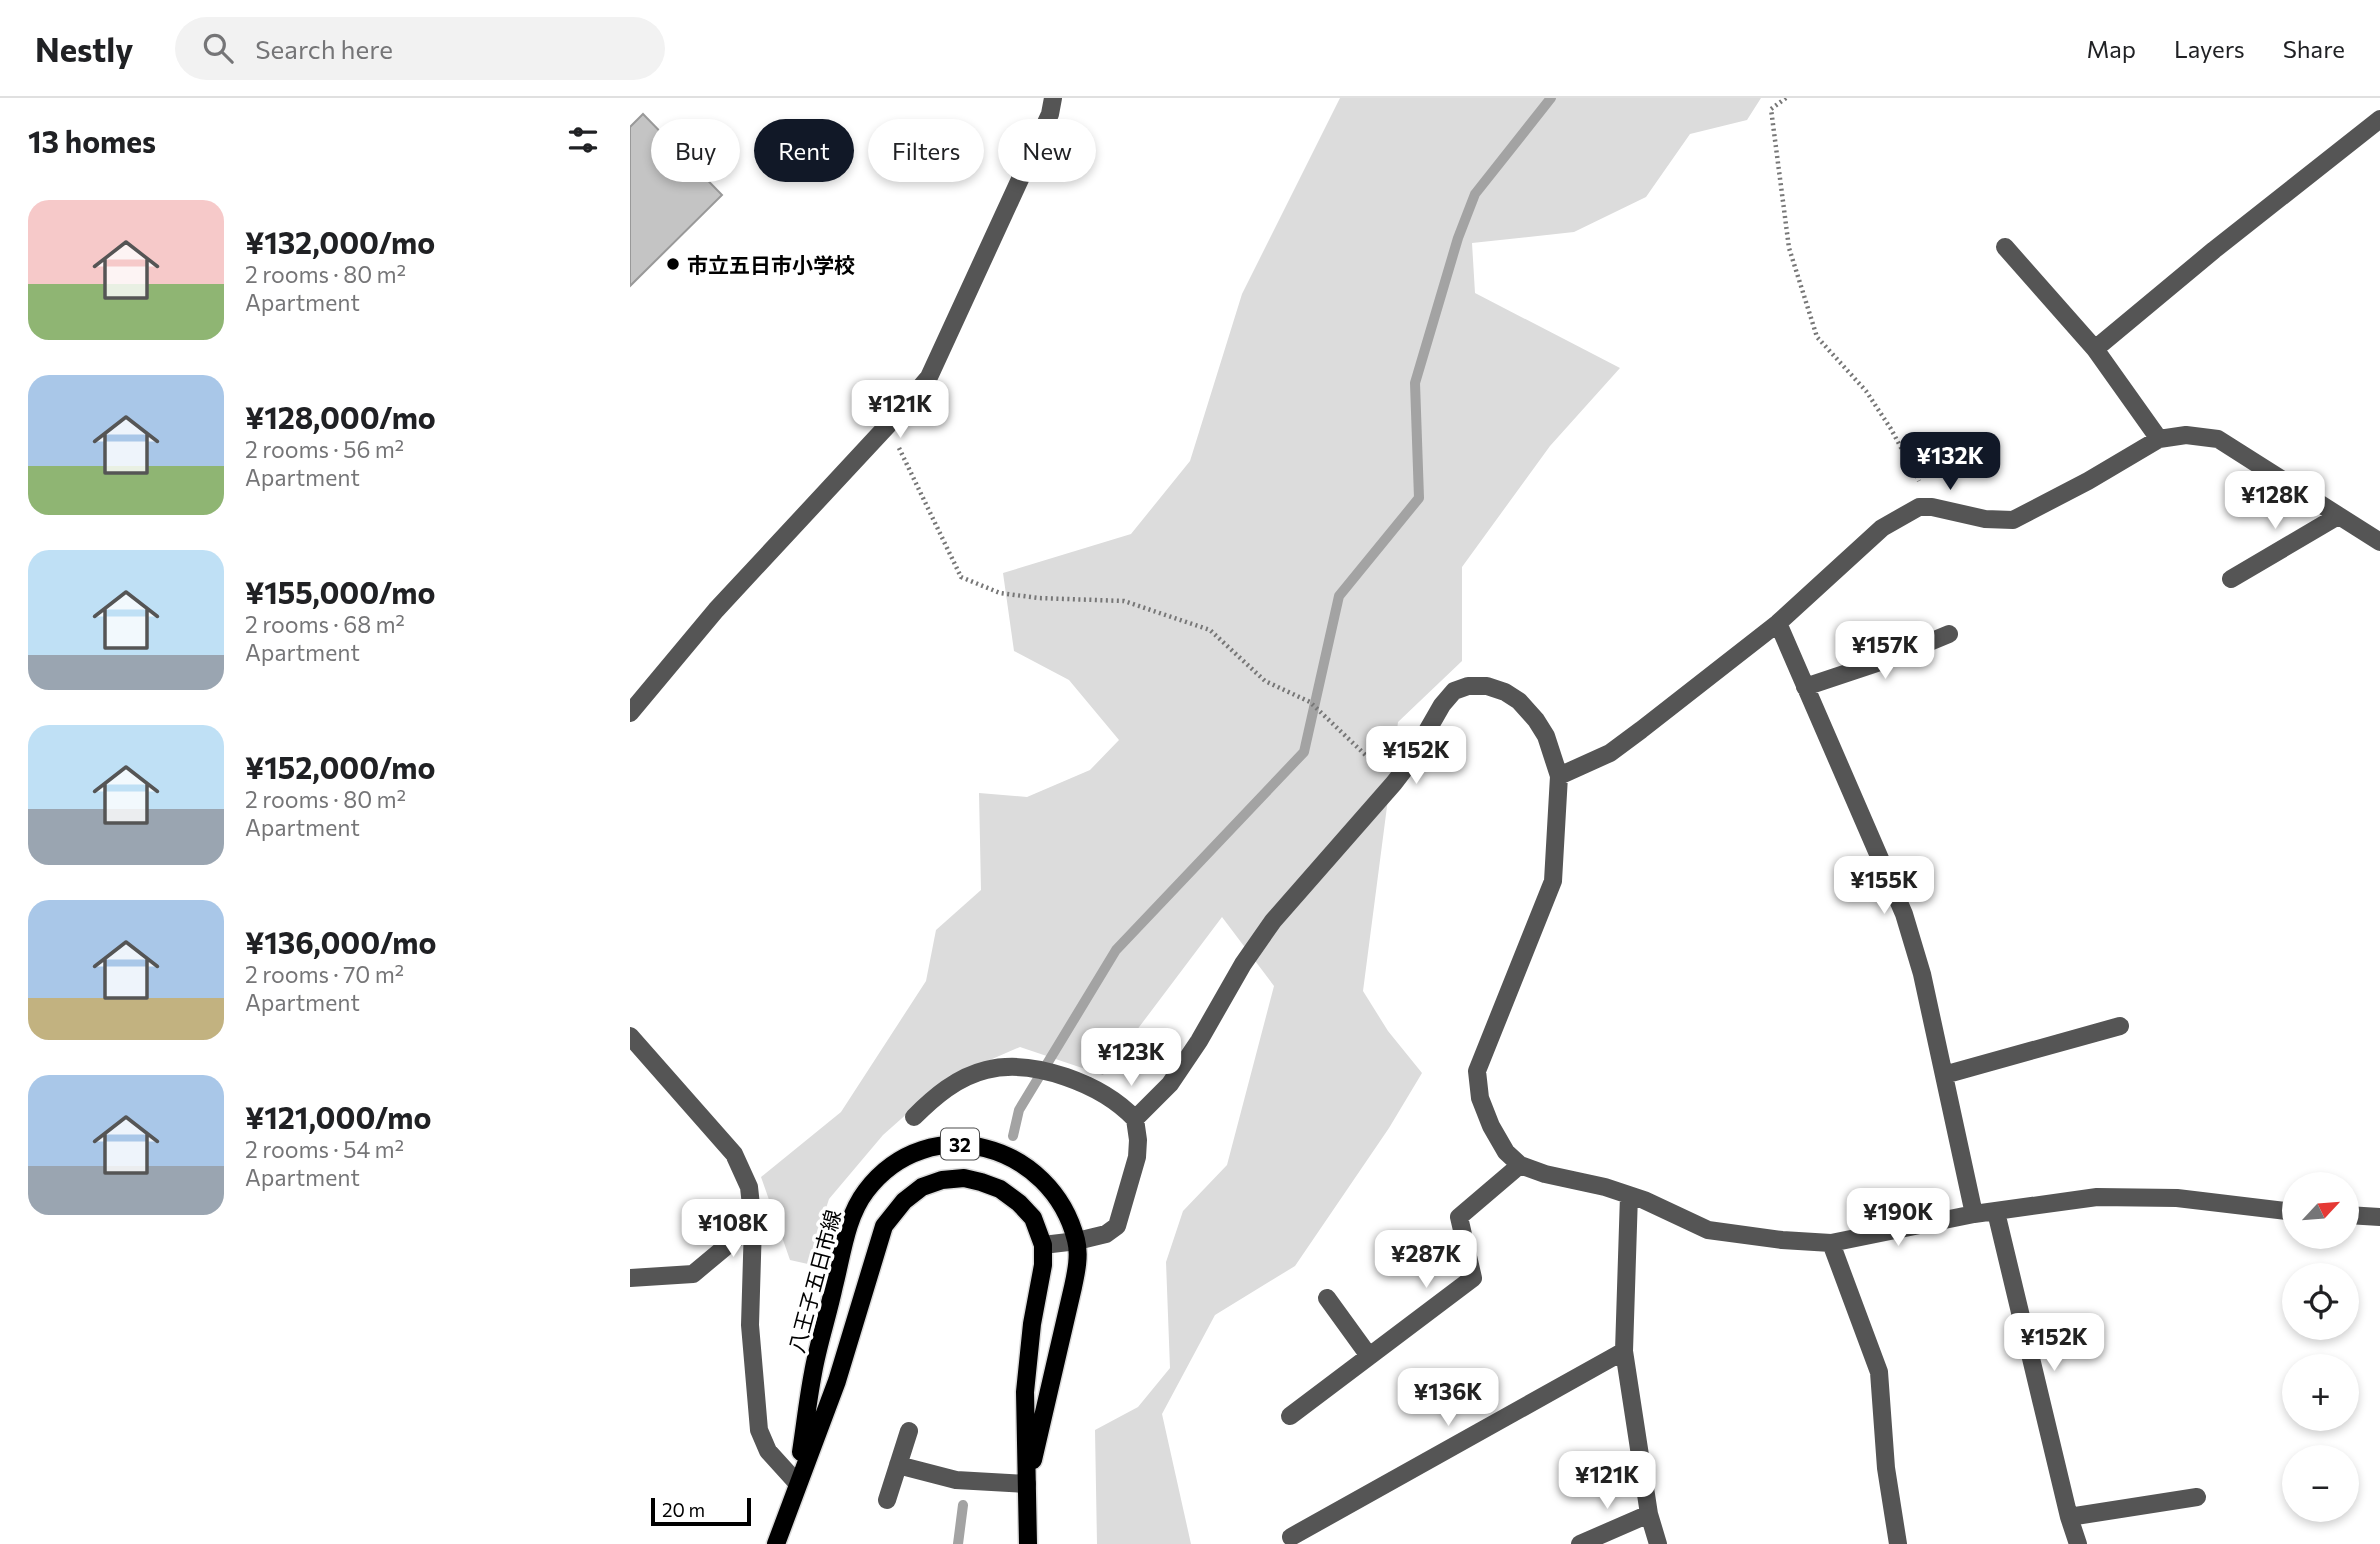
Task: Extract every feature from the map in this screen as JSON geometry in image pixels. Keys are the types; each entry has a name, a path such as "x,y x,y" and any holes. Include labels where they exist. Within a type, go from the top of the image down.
{"main road":[{"name":"八王子五日市線","path":"797,1483 813,1373 845,1238 860,1201 878,1178 895,1163 912,1154 948,1144 984,1147 1006,1154 1041,1178 1062,1205 1077,1241 1077,1268 1027,1484"},
{"name":"八王子五日市線","path":"776,1544 837,1381 884,1226 904,1200 922,1187 942,1180 964,1178 1000,1189 1019,1203 1032,1218 1042,1245 1043,1265 1025,1382 1028,1544"}],"street":[{"path":"630,713 716,610 888,425 929,377 1000,227 1050,114 1053,98"},
{"path":"2095,349 2214,250 2380,119"},
{"path":"2005,247 2095,349 2159,439"},
{"path":"1559,776 1610,753 1778,623 1882,528 1919,507 1932,507 1985,519 2013,520 2088,481 2159,439 2186,435 2218,439 2380,542"},
{"path":"2231,579 2338,516"},
{"path":"1778,623 1904,914 1922,974 1974,1214"},
{"path":"1805,687 1886,660 1949,634"},
{"path":"1135,1119 1170,1084 1199,1041 1243,964 1273,921 1407,766 1442,705 1454,691 1468,686 1487,686 1505,692 1536,720 1546,736 1559,776 1553,881 1477,1071 1480,1098 1491,1126 1506,1152 1520,1165 1629,1195 1708,1230 1782,1240 1831,1242 1974,1214 2097,1197 2177,1198 2282,1211"},
{"path":"1944,1075 2120,1026"},
{"path":"630,1036 734,1154 749,1188 753,1224 750,1325 759,1430 768,1451 797,1483"},
{"path":"914,1117 931,1100 956,1082 985,1070 1010,1067 1027,1068 1069,1079 1121,1104 1135,1119 1138,1140 1137,1157 1117,1226 1106,1234 1042,1245"},
{"path":"1290,1416 1473,1278 1459,1217 1520,1165"},
{"path":"1629,1195 1624,1351 1649,1514 1658,1544"},
{"path":"1996,1212 2069,1517 2078,1544"},
{"path":"2359,1216 2380,1217"},
{"path":"630,1278 693,1274 753,1224"},
{"path":"1831,1242 1879,1372 1886,1468 1898,1544"},
{"path":"1327,1298 1369,1356"},
{"path":"1291,1537 1624,1351"},
{"path":"887,1500 909,1431"},
{"path":"898,1465 956,1480 1027,1484"},
{"path":"2069,1517 2197,1497"},
{"path":"1580,1544 1649,1514"}],"path":[{"path":"1786,98 1771,109 1774,134 1789,248 1817,337 1866,391 1891,429 1932,507"},
{"path":"888,425 961,577 1000,593 1038,598 1124,601 1210,630 1265,681 1310,702 1394,783"}],"shaded area":[{"path":"1340,98 1761,98 1747,120 1690,134 1646,197 1574,232 1472,243 1475,293 1620,368 1550,446 1462,567 1462,661 1398,722 1363,991 1388,1031 1422,1073 1389,1128 1295,1266 1215,1315 1162,1414 1191,1544 1097,1544 1095,1430 1138,1407 1170,1368 1166,1262 1183,1211 1227,1165 1274,986 1222,917 1103,1075 1020,1047 946,1079 883,1135 829,1199 808,1264 790,1260 761,1177 841,1112 926,981 936,930 981,890 979,793 1027,797 1090,770 1119,740 1069,680 1014,651 1003,573 1131,534 1190,461 1242,294"}],"building":[{"path":"643,114 651,122 651,182 709,182 722,195 630,286 630,127"}],"waterway":[{"path":"1013,1136 1019,1110 1116,950 1304,752 1339,596 1419,498 1415,383 1458,238 1475,194 1551,98"},
{"path":"958,1544 963,1505"}],"place":[{"name":"市立五日市小学校","path":"673,264"}]}
